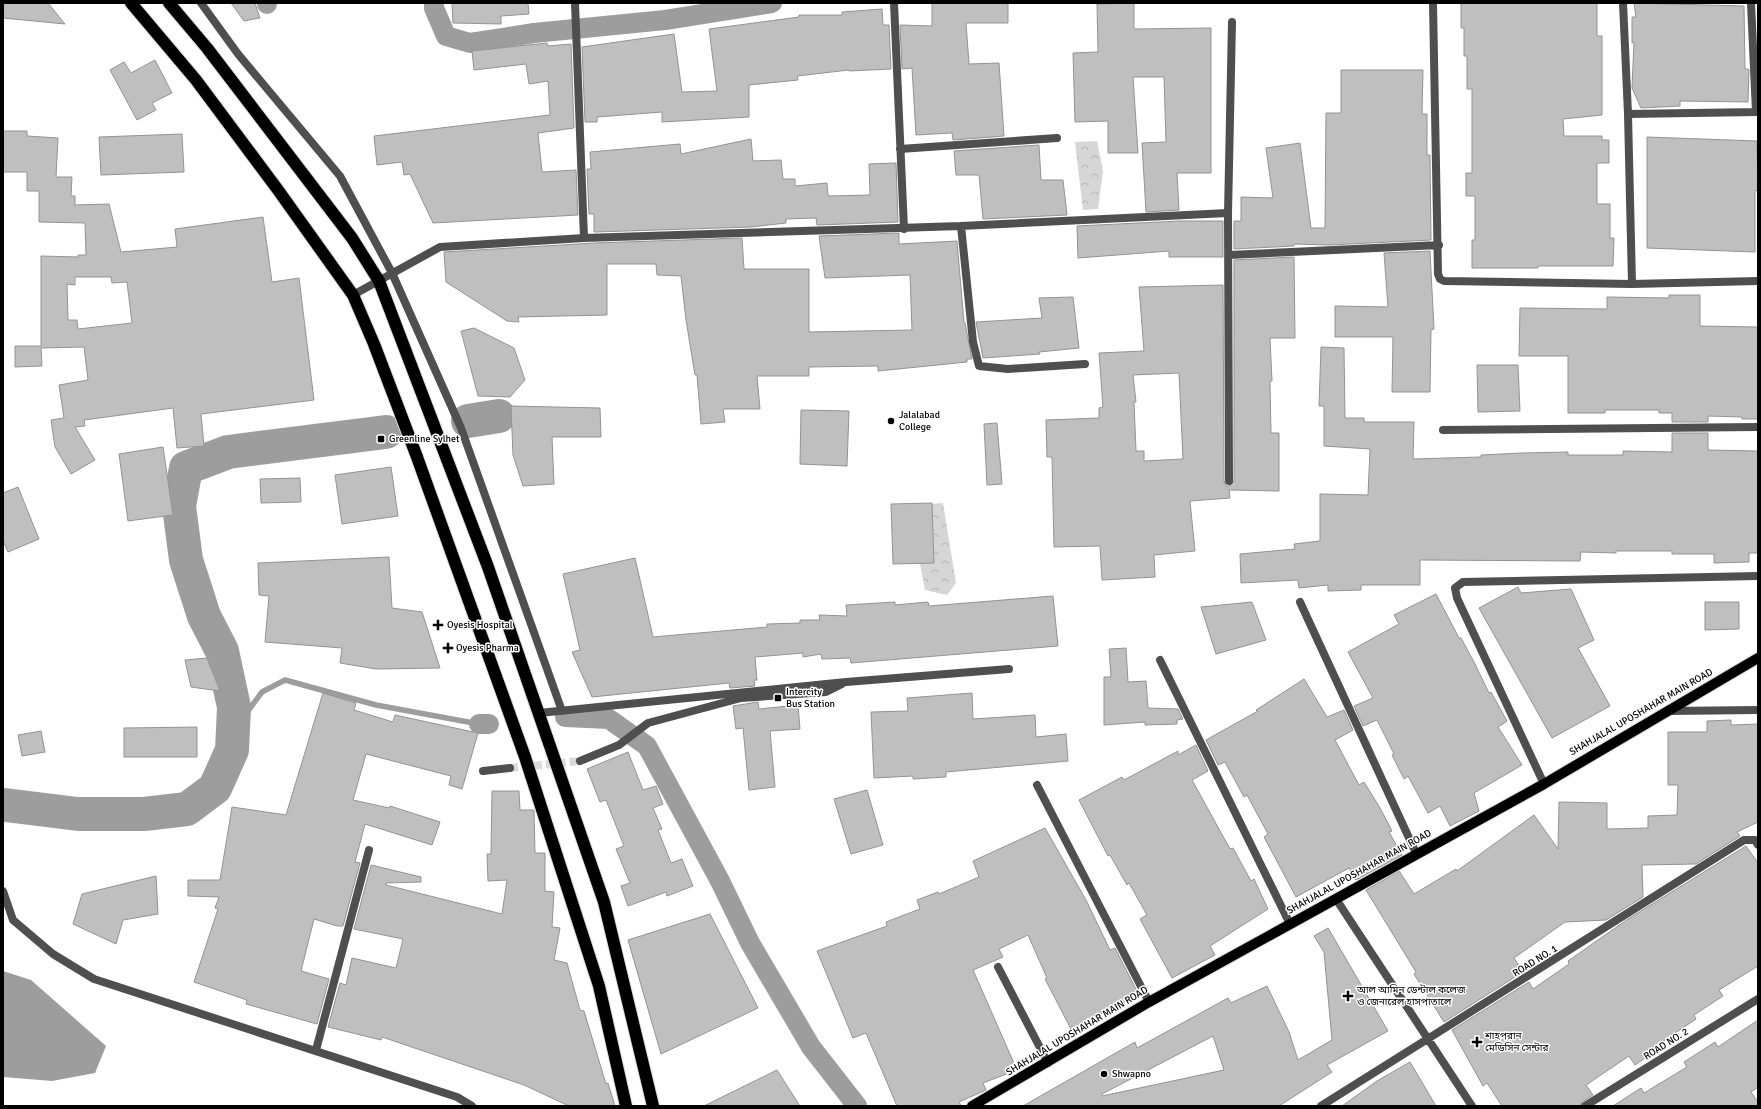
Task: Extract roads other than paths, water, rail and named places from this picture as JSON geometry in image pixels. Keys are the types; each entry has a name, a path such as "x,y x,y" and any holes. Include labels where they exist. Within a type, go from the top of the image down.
{"highway":[{"path":"131,3 200,86 278,190 353,295 374,344 414,450 523,750 599,986 626,1106"},
{"path":"169,3 207,48 352,238 379,281 488,567 604,902 653,1106"}],"main road":[{"name":"SHAHJALAL UPOSHAHAR MAIN ROAD","path":"972,1106 1048,1063 1148,1002 1336,899 1416,853 1544,784 1758,658"}],"street":[{"path":"201,3 238,54 340,176 392,273 461,428 562,710"},
{"path":"574,3 584,238"},
{"path":"894,3 904,229"},
{"path":"1433,3 1439,246 1438,274 1440,279 1444,281 1632,284 1758,281"},
{"path":"1623,3 1628,114 1632,284"},
{"path":"1628,114 1757,112 1751,3"},
{"path":"1229,481 1228,213 1232,22"},
{"path":"900,149 1057,138"},
{"path":"353,295 440,247 584,238 904,229 1228,213"},
{"path":"961,226 973,342 979,366 1008,369 1085,364"},
{"path":"1229,255 1439,246"},
{"path":"1443,430 1758,427"},
{"path":"1544,784 1457,598 1455,588 1463,582 1758,576"},
{"path":"1300,602 1416,853"},
{"path":"1160,660 1290,924"},
{"path":"539,713 846,682 1009,669"},
{"path":"580,761 619,745 648,723 741,698 826,692 846,682"},
{"path":"1666,711 1758,710"},
{"path":"483,771 510,768"},
{"path":"1037,785 1148,1002"},
{"name":"ROAD NO. 1","path":"1321,1106 1429,1040 1744,840 1755,840 1758,845"},
{"path":"316,1050 369,850"},
{"path":"3,891 13,920 53,954 94,979 457,1097 472,1106"},
{"path":"1336,899 1472,1106"},
{"path":"998,967 1048,1063"},
{"name":"ROAD NO. 2","path":"1585,1106 1758,999"}],"waterway":[{"path":"434,3 434,8 446,36 470,43 534,33 665,20 772,3"},
{"path":"468,421 499,416"},
{"path":"5,805 78,814 144,814 187,809 215,788 232,750 234,707 222,651 204,616 186,560 179,506 186,468 228,452 386,432"},
{"path":"233,731 262,692 285,680 376,705 479,724"},
{"path":"565,717 609,719 647,746 720,881 750,943 811,1047 857,1106"},
{"path":"479,724 489,724"}],"tunnel":[{"path":"510,768 580,761"}],"place":[{"name":"Jalalabad College","path":"891,421"},
{"name":"Greenline Sylhet","path":"381,439"},
{"name":"Oyesis Hospital","path":"438,625"},
{"name":"Oyesis Pharma","path":"448,648"},
{"name":"Intercity Bus Station","path":"778,698"},
{"name":"আল আমিন ডেন্টাল কলেজ ও জেনারেল হাসপাতালে","path":"1348,996"},
{"name":"শাহপরান মেডিসিন সেন্টার","path":"1477,1042"},
{"name":"Shwapno","path":"1104,1074"}]}
